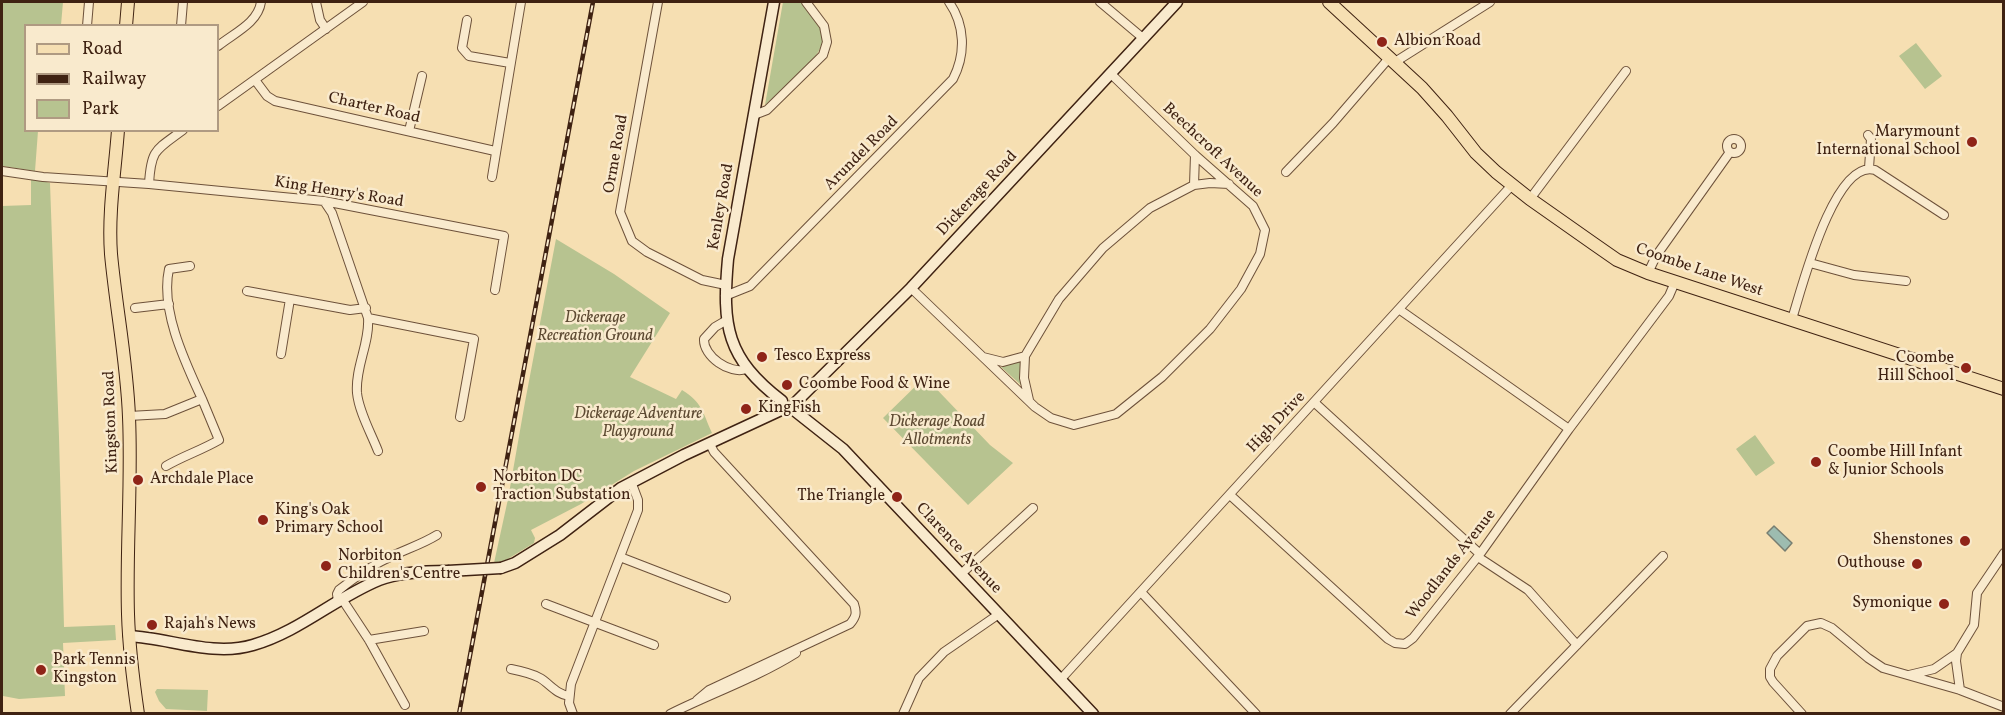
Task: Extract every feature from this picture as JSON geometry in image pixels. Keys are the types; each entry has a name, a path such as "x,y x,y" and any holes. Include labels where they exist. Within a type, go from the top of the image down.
{"main road":[{"path":"126,24 128,2"},
{"name":"Coombe Lane West","path":"1329,2 1392,60 1447,116 1476,153 1530,199 1617,260 1648,273 2004,389"},
{"name":"Kingston Road","path":"118,132 111,254 126,369 129,416 129,636 138,714"}],"street":[{"path":"87,24 89,2"},
{"path":"181,24 183,2"},
{"path":"219,45 259,14 261,2"},
{"path":"316,2 320,20 326,29"},
{"path":"219,105 363,2"},
{"path":"492,177 521,2"},
{"name":"Orme Road","path":"658,2 620,212 632,241 647,252 725,291"},
{"name":"Kenley Road","path":"774,2 728,259 725,291 727,320 734,347 746,369 782,405 790,398 796,406"},
{"path":"754,115 767,110 823,55 827,42 824,26 806,2"},
{"name":"Arundel Road","path":"725,291 750,286 953,79 961,58 962,38 958,17 949,2"},
{"path":"1100,2 1144,39"},
{"name":"Dickerage Road","path":"796,406 911,288 1177,2"},
{"path":"1286,172 1392,60 1490,2"},
{"path":"467,20 462,48 469,56 510,63"},
{"path":"1530,199 1626,71"},
{"name":"Beechcroft Avenue","path":"911,288 1029,400 1051,418 1074,425 1116,414 1162,377 1210,329 1241,289 1260,254 1265,230 1253,206 1195,155 1111,74"},
{"path":"409,131 422,76"},
{"name":"Charter Road","path":"255,80 267,96 275,101 495,151"},
{"path":"149,184 153,155 159,147 180,132"},
{"path":"1868,135 1871,139 1869,168"},
{"path":"1648,273 1656,256 1730,152"},
{"path":"1194,185 1195,155"},
{"path":"1792,320 1822,227 1847,181 1854,175 1869,168 1881,173 1944,214"},
{"name":"King Henry's Road","path":"2,171 43,177 114,181 324,201 504,236 495,290"},
{"path":"1029,400 1024,378 1025,356 1059,299 1103,248 1150,208 1194,185 1229,184"},
{"name":"High Drive","path":"1061,679 1512,185"},
{"path":"324,201 332,213 366,308 369,330 357,384 357,395 378,451"},
{"path":"1810,263 1854,275 1906,281"},
{"path":"166,466 219,440 174,329 169,304 167,276 169,269 190,266"},
{"name":"Woodlands Avenue","path":"1230,495 1388,639 1395,643 1405,644 1413,638 1479,555 1569,429 1669,296 1675,282"},
{"path":"247,291 350,310 366,308"},
{"path":"280,354 290,298"},
{"path":"135,308 169,304"},
{"path":"1400,309 1569,429"},
{"path":"368,318 474,339 460,417"},
{"path":"727,320 715,327 704,339 704,347 710,356 732,369 740,371 746,369"},
{"path":"982,357 1003,362 1025,356"},
{"path":"129,416 165,414 202,399"},
{"path":"1315,403 1479,555 1528,590 1577,645"},
{"path":"129,636 211,648 243,647 261,643 289,631 369,584 391,576 501,568 515,563 560,536 614,492 782,405"},
{"name":"Clarence Avenue","path":"796,406 836,442 1094,714"},
{"path":"670,714 785,660 810,644 850,624 857,613 854,604 714,452 710,444"},
{"path":"573,714 569,696 594,622 638,510 638,500 632,484"},
{"path":"961,574 1033,508"},
{"path":"405,705 369,640 340,601 339,590 368,569 437,535"},
{"path":"1905,676 1934,669 1957,653 1974,625 1977,593 2004,553"},
{"path":"1510,714 1663,556"},
{"path":"620,557 726,598"},
{"path":"1141,592 1256,714"},
{"path":"546,604 654,645"},
{"path":"903,714 919,678 944,652 999,614"},
{"path":"1802,714 1770,676 1770,669 1773,662 1791,642 1812,624 1826,624 1875,663 1905,676 1960,690 2004,707"},
{"path":"369,640 424,631"},
{"path":"1957,653 1960,690"},
{"path":"511,669 532,674 558,693 569,696"}],"green space":[{"path":"2,2 63,2 61,24 24,24 24,132 38,132 35,171 2,166"},
{"path":"783,2 802,2 821,27 823,37 820,48 804,70 765,105"},
{"path":"1916,43 1942,76 1925,89 1899,56"},
{"path":"31,178 50,183 64,627 115,625 116,640 63,643 65,696 19,699 3,696 2,698 2,206 31,205"},
{"name":"Dickerage Recreation Ground","path":"556,239 614,274 670,313 630,377 676,399 682,390 689,394 701,408 712,433 634,471 581,504 531,530 535,538 534,543 506,560 494,563 508,499"},
{"path":"1021,361 1021,385 1001,367"},
{"name":"Dickerage Road Allotments","path":"925,377 990,445 1013,463 968,505 883,418"},
{"path":"1755,435 1775,463 1756,476 1736,449"},
{"path":"157,689 208,690 207,711 166,709 159,701 155,692"}],"shaded area":[{"path":"1774,526 1792,543 1785,551 1767,533"}],"railway":[{"path":"459,714 593,2"}],"place":[{"name":"Albion Road","path":"1382,42"},
{"name":"Marymount International School","path":"1972,142"},
{"name":"Tesco Express","path":"762,357"},
{"name":"Coombe Hill School","path":"1966,368"},
{"name":"Coombe Food & Wine","path":"787,385"},
{"name":"KingFish","path":"746,409"},
{"name":"Coombe Hill Infant & Junior Schools","path":"1816,462"},
{"name":"Archdale Place","path":"138,480"},
{"name":"Norbiton DC Traction Substation","path":"481,487"},
{"name":"The Triangle","path":"897,497"},
{"name":"King's Oak Primary School","path":"263,520"},
{"name":"Shenstones","path":"1965,541"},
{"name":"Outhouse","path":"1917,564"},
{"name":"Norbiton Children's Centre","path":"326,566"},
{"name":"Symonique","path":"1944,604"},
{"name":"Rajah's News","path":"152,625"},
{"name":"Park Tennis Kingston","path":"41,670"}],"park label":[{"name":"Dickerage Adventure Playground","path":"638,424"}]}
